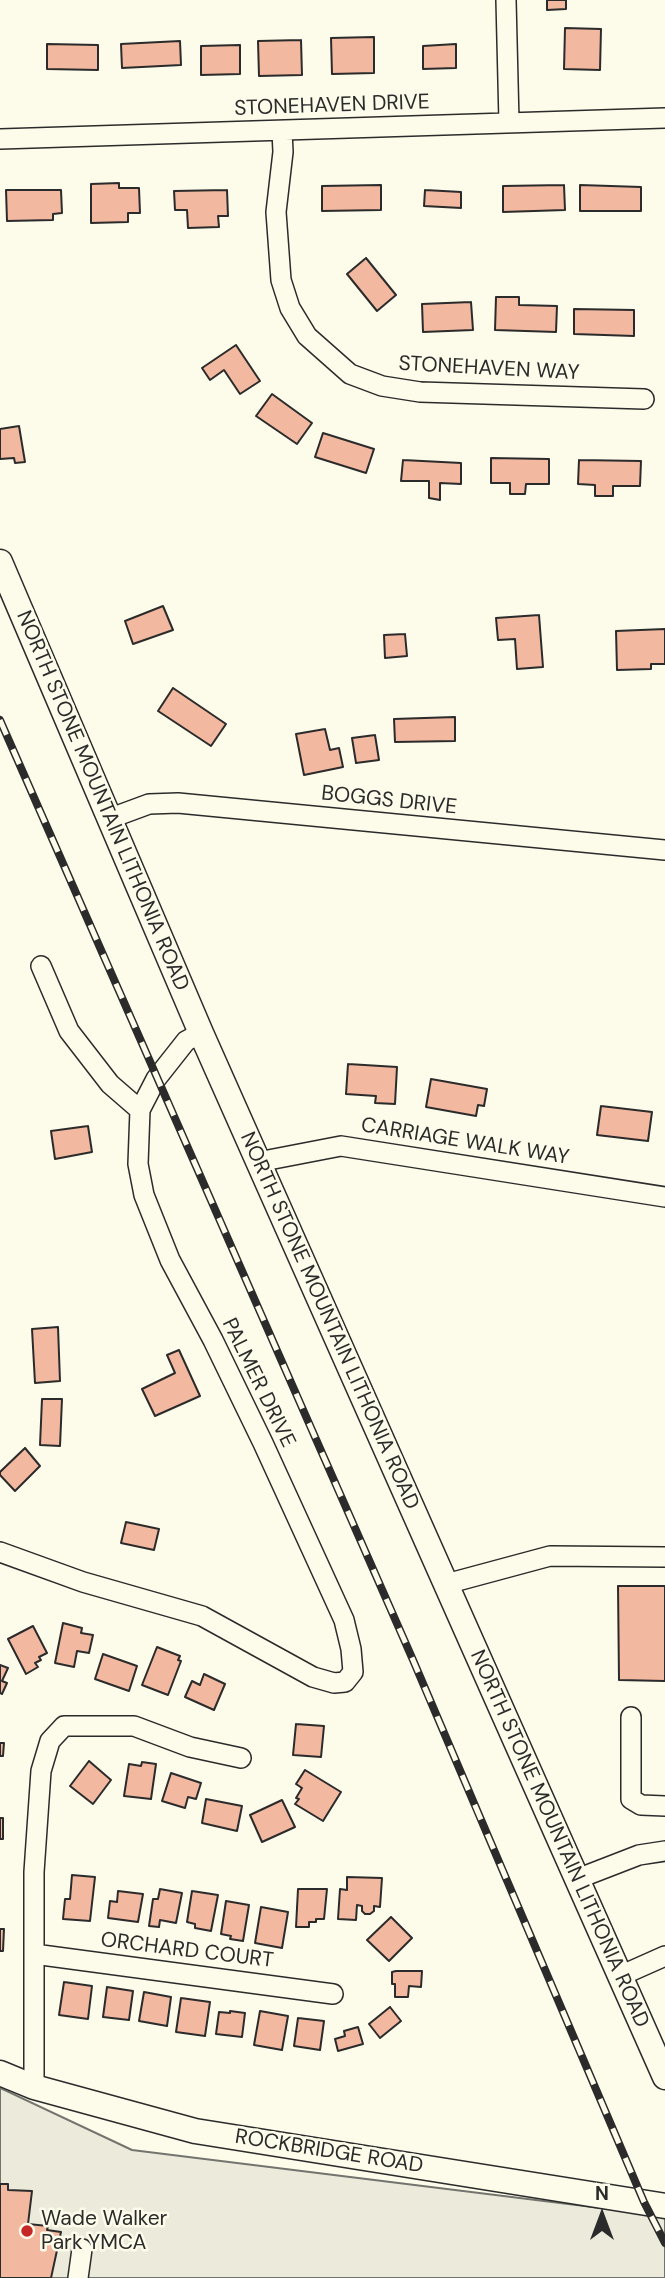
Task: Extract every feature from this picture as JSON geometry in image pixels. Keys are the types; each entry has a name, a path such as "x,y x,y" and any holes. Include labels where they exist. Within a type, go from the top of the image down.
{"main road":[{"name":"NORTH STONE MOUNTAIN LITHONIA ROAD","path":"0,562 201,1033 665,2077"},
{"name":"ROCKBRIDGE ROAD","path":"0,2073 34,2087 195,2131 665,2206"}],"street":[{"path":"506,0 509,122"},
{"name":"STONEHAVEN DRIVE","path":"0,139 665,118"},
{"name":"STONEHAVEN WAY","path":"282,131 283,152 276,212 281,280 290,308 307,336 350,374 382,386 420,392 644,399"},
{"name":"BOGGS DRIVE","path":"111,818 149,804 178,803 665,850"},
{"path":"41,967 69,1031 110,1084 140,1110"},
{"name":"PALMER DRIVE","path":"0,1552 83,1581 202,1616 313,1677 334,1683 345,1682 353,1672 344,1620 213,1339 170,1260 144,1195 138,1164 140,1110 156,1079 186,1041 201,1033"},
{"name":"CARRIAGE WALK WAY","path":"258,1162 341,1146 665,1197"},
{"path":"446,1584 550,1556 665,1557"},
{"path":"631,1717 631,1799 641,1805 665,1806"},
{"path":"34,2087 34,1872 41,1771 51,1741 64,1726 134,1726 190,1746 241,1758"},
{"path":"577,1879 639,1855 665,1851"},
{"name":"ORCHARD COURT","path":"34,1954 333,1994"},
{"path":"620,1976 665,1956"},
{"path":"78,2278 82,2249"}],"shaded area":[{"path":"0,2088 132,2150 665,2216 665,2278 0,2278"}],"building":[{"path":"547,0 566,0 566,9 547,10"},
{"path":"565,28 601,29 600,70 564,69"},
{"path":"374,37 374,73 332,74 331,38"},
{"path":"301,40 302,75 259,76 258,41"},
{"path":"180,41 181,65 122,68 121,44"},
{"path":"47,44 98,45 98,70 47,69"},
{"path":"456,44 456,68 423,69 423,46"},
{"path":"240,45 240,74 201,75 201,46"},
{"path":"119,183 119,188 139,188 140,213 128,213 128,222 91,223 91,184"},
{"path":"381,185 381,210 322,211 322,186"},
{"path":"564,185 565,210 503,212 503,186"},
{"path":"580,185 641,187 641,211 580,211"},
{"path":"6,190 61,190 62,213 53,214 53,220 7,221"},
{"path":"227,190 228,216 218,216 219,227 188,228 187,210 175,210 174,191"},
{"path":"425,190 461,192 461,208 424,206"},
{"path":"366,258 396,295 377,311 347,274"},
{"path":"496,297 519,297 519,305 557,306 556,332 495,330"},
{"path":"471,302 473,330 423,332 422,304"},
{"path":"574,309 634,310 634,336 574,334"},
{"path":"236,345 260,381 240,394 224,370 210,380 202,368"},
{"path":"272,394 312,423 297,444 256,416"},
{"path":"19,426 25,462 15,463 14,458 0,459 0,429"},
{"path":"323,433 374,449 366,473 315,457"},
{"path":"491,458 549,459 549,484 526,484 525,494 510,494 510,483 491,483"},
{"path":"403,460 461,463 461,484 440,483 440,500 429,498 429,481 401,481"},
{"path":"579,460 641,461 640,486 613,486 613,496 595,496 595,485 578,484"},
{"path":"163,606 173,630 133,644 125,621"},
{"path":"539,615 543,667 517,669 515,639 498,640 496,618"},
{"path":"665,629 665,664 651,664 651,669 617,670 616,631"},
{"path":"405,634 407,656 385,658 384,635"},
{"path":"173,688 226,724 211,746 158,711"},
{"path":"455,717 455,741 395,742 394,719"},
{"path":"325,729 330,750 339,748 343,767 304,775 296,734"},
{"path":"375,735 379,760 356,763 352,738"},
{"path":"348,1064 397,1067 395,1104 375,1103 376,1096 346,1094"},
{"path":"431,1079 487,1089 484,1106 478,1105 476,1116 426,1107"},
{"path":"601,1106 652,1112 648,1141 597,1135"},
{"path":"88,1126 92,1152 55,1159 51,1131"},
{"path":"58,1327 60,1381 35,1383 32,1329"},
{"path":"179,1350 200,1396 155,1416 142,1389 175,1373 167,1355"},
{"path":"42,1399 62,1399 60,1446 40,1445"},
{"path":"25,1448 40,1466 15,1491 0,1472"},
{"path":"126,1522 159,1529 154,1550 121,1543"},
{"path":"618,1586 665,1586 665,1681 619,1680"},
{"path":"63,1623 82,1628 81,1633 93,1635 89,1653 77,1651 74,1667 55,1663"},
{"path":"33,1626 47,1653 35,1663 38,1667 26,1674 8,1639"},
{"path":"157,1647 180,1656 178,1660 181,1661 168,1695 142,1685"},
{"path":"103,1654 137,1666 129,1691 95,1679"},
{"path":"0,1665 8,1668 2,1681 7,1683 2,1694 0,1693"},
{"path":"204,1674 225,1684 214,1710 185,1697 192,1681 200,1685"},
{"path":"296,1724 324,1726 321,1757 293,1755"},
{"path":"0,1743 4,1743 3,1756 0,1756"},
{"path":"89,1761 111,1780 93,1804 70,1786"},
{"path":"142,1762 156,1764 151,1799 124,1796 129,1764 141,1766"},
{"path":"305,1770 341,1792 323,1821 295,1804 302,1788 296,1784"},
{"path":"171,1773 201,1783 196,1799 188,1797 185,1808 162,1801"},
{"path":"206,1799 242,1806 237,1831 202,1823"},
{"path":"282,1800 295,1827 262,1842 250,1815"},
{"path":"0,1818 3,1818 3,1839 0,1839"},
{"path":"72,1875 95,1877 90,1921 63,1919 65,1899 70,1899"},
{"path":"347,1877 382,1878 380,1907 374,1906 374,1911 365,1914 362,1906 357,1905 356,1920 338,1919 340,1889 347,1890"},
{"path":"160,1889 182,1893 176,1923 160,1920 159,1927 149,1926 153,1899 158,1899"},
{"path":"298,1889 327,1889 324,1919 309,1922 309,1927 296,1927"},
{"path":"118,1891 143,1894 138,1922 108,1918 110,1901 117,1902"},
{"path":"192,1891 218,1895 211,1931 195,1928 195,1924 187,1922"},
{"path":"226,1901 249,1905 243,1941 221,1934"},
{"path":"261,1907 288,1912 282,1948 255,1943"},
{"path":"391,1917 412,1938 389,1961 367,1940"},
{"path":"0,1929 4,1929 3,1951 0,1951"},
{"path":"422,1971 421,1987 409,1986 408,1997 395,1997 392,1972"},
{"path":"64,1982 92,1986 88,2019 59,2015"},
{"path":"107,1987 133,1991 129,2020 103,2017"},
{"path":"144,1992 171,1997 167,2026 139,2021"},
{"path":"181,1998 210,2002 205,2036 176,2032"},
{"path":"390,2007 401,2021 380,2038 369,2024"},
{"path":"260,2011 288,2016 282,2050 254,2045"},
{"path":"219,2012 245,2013 242,2037 216,2034"},
{"path":"298,2018 324,2021 320,2050 294,2046"},
{"path":"358,2027 363,2044 338,2051 335,2039 345,2036 344,2031"},
{"name":"Wade Walker Park YMCA","path":"0,2184 8,2184 8,2190 32,2191 28,2224 48,2226 47,2230 61,2232 51,2278 0,2278"}],"railway":[{"path":"0,720 413,1660 644,2202 665,2243"}],"place":[{"name":"Wade Walker Park YMCA","path":"27,2231"}]}
